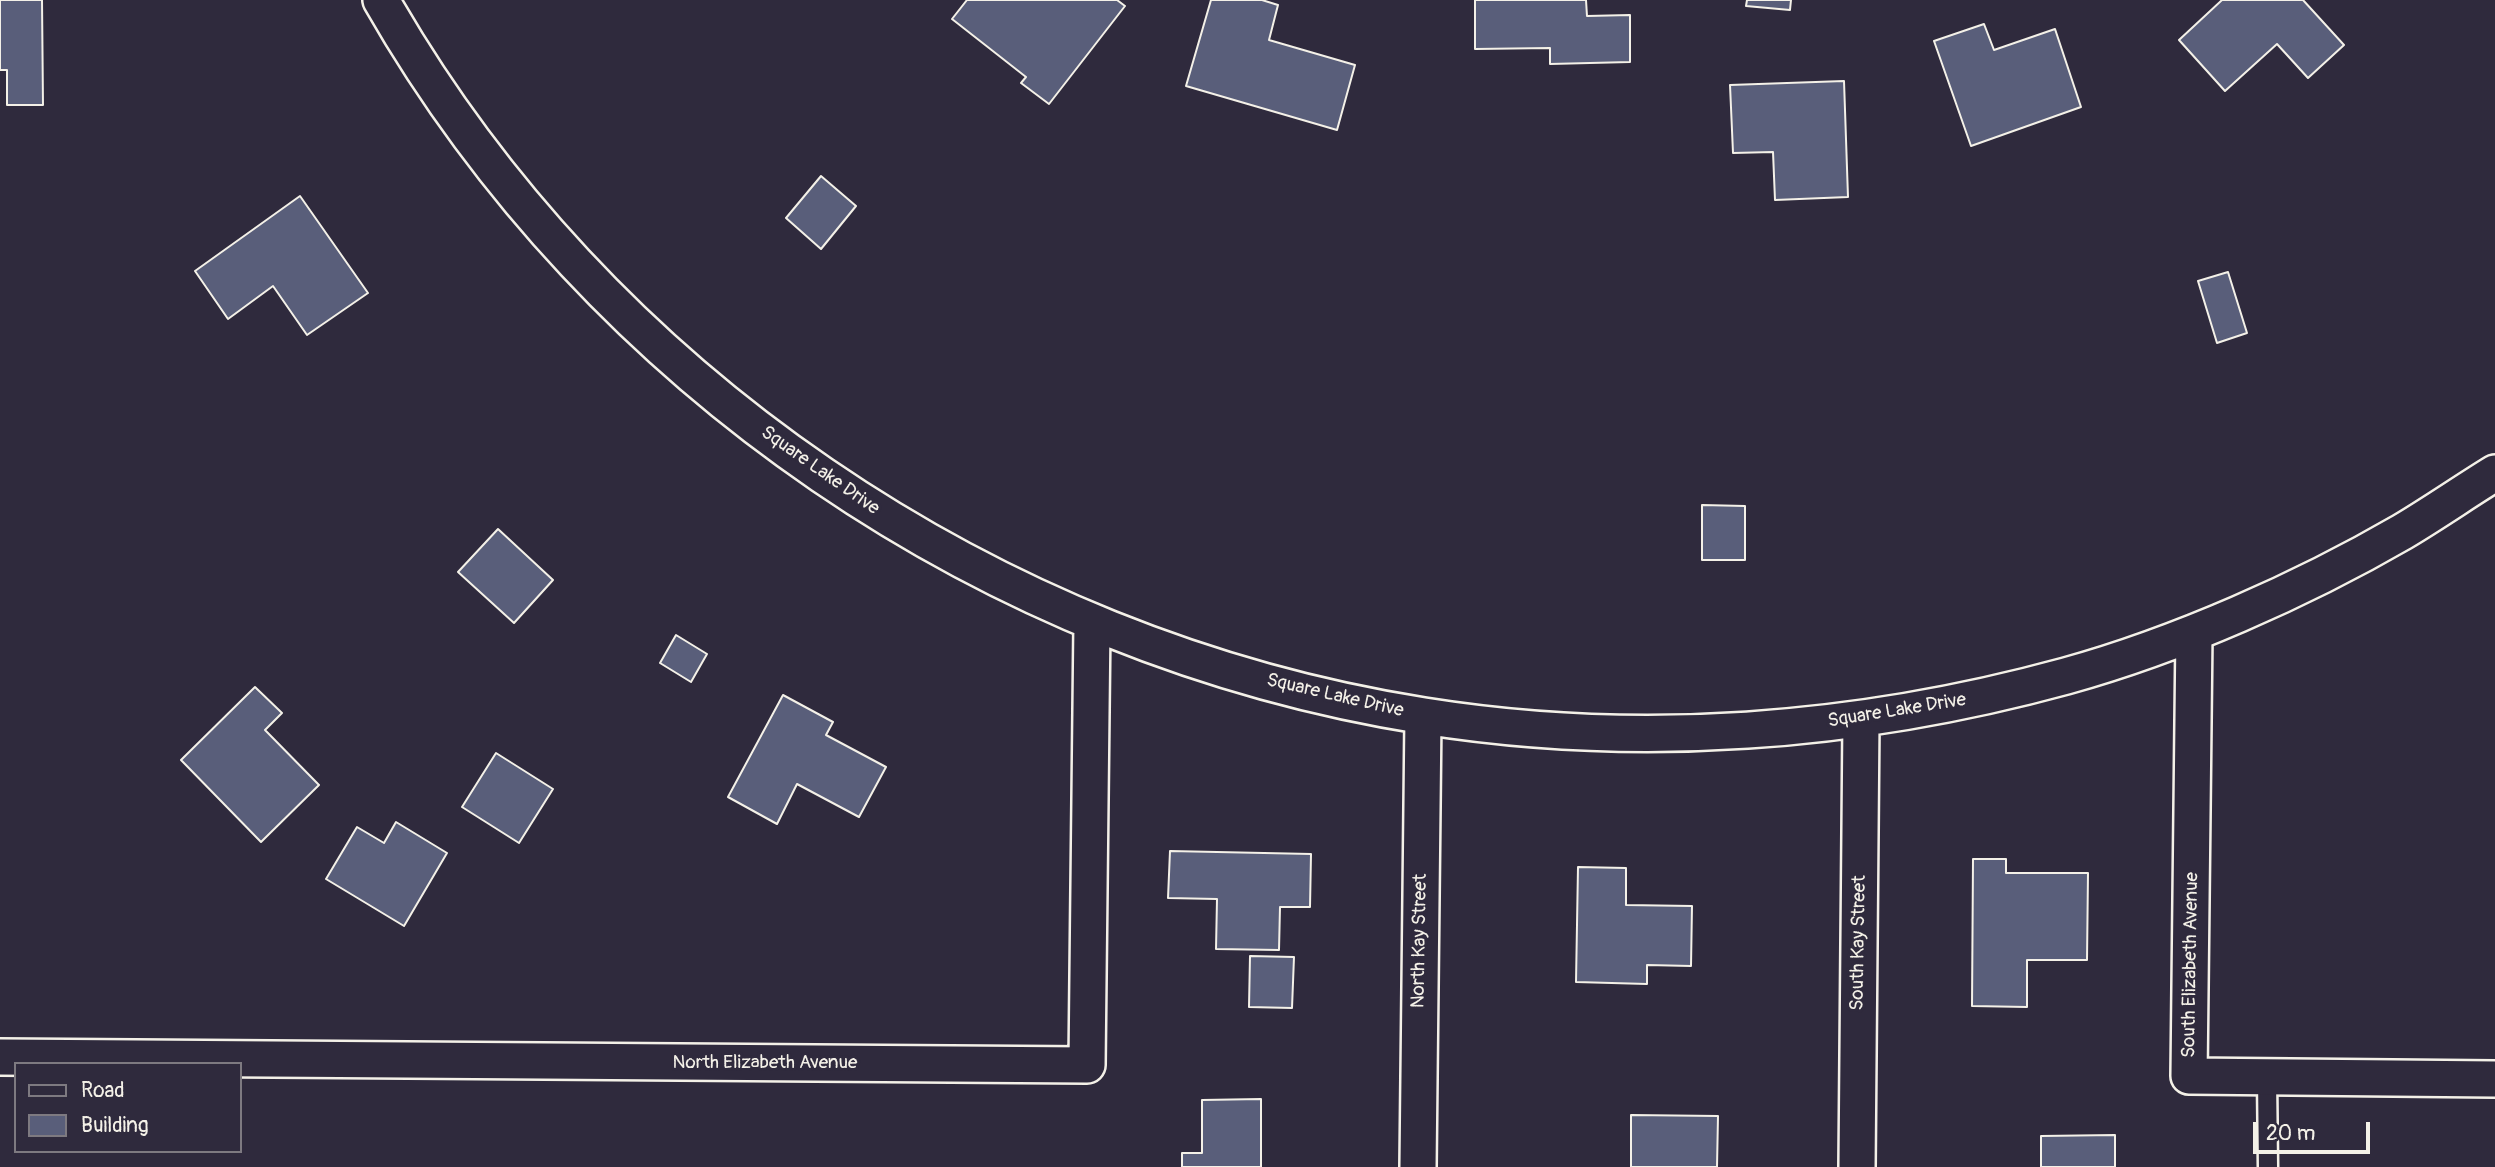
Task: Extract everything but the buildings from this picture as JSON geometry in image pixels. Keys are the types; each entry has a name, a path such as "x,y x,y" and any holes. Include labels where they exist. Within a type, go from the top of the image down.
{"street":[{"name":"Square Lake Drive","path":"381,0 467,133 539,223 618,308 704,386 796,457 892,521 967,564 1092,622 1200,662 1312,693 1423,716 1512,727 1628,733 1744,732 1861,720 1959,703 2071,675 2194,632 2326,573 2402,531 2495,473"},
{"name":"North Elizabeth Avenue","path":"0,1057 1087,1065 1092,622"},
{"name":"South Elizabeth Avenue","path":"2194,632 2189,1076 2495,1079"},
{"name":"North Kay Street","path":"1418,1167 1423,716"},
{"name":"South Kay Street","path":"1857,1167 1861,720"}],"lane":[{"path":"2267,1077 2268,1167"}]}
